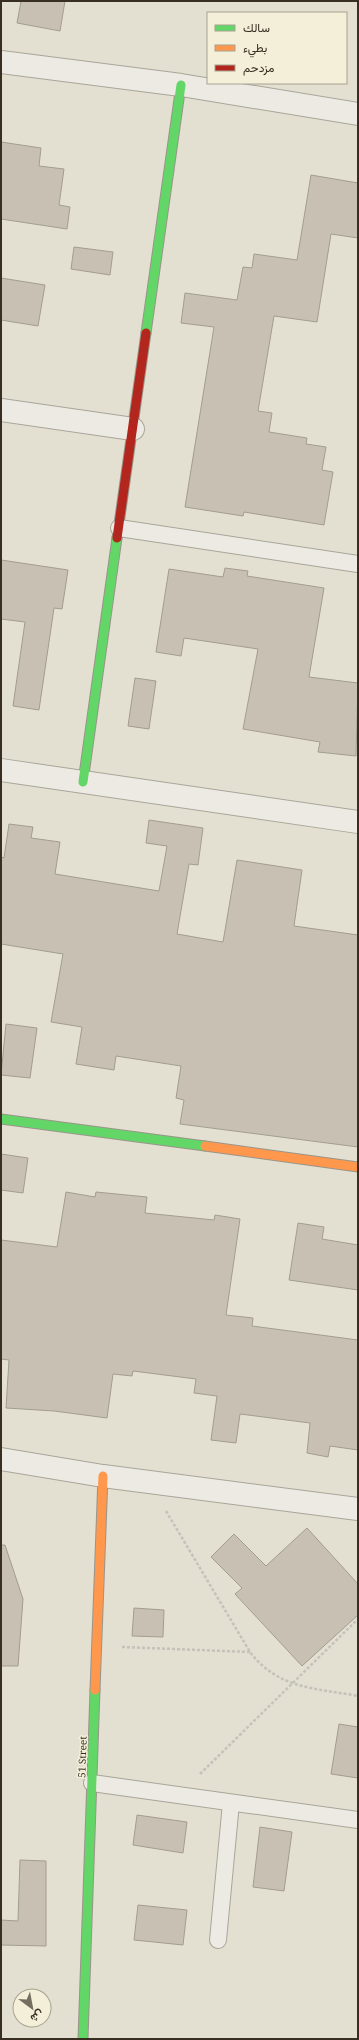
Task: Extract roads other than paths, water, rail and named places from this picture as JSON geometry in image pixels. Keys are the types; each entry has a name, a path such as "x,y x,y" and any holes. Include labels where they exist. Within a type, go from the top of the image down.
{"street":[{"path":"1,62 181,85 358,114"},
{"path":"83,782 181,85"},
{"path":"1,410 133,429"},
{"path":"1,770 358,822"},
{"path":"1,1119 358,1167"},
{"path":"1,1459 103,1476 358,1509"},
{"name":"51 Street","path":"83,2039 103,1476"}],"lane":[{"path":"119,528 358,564"},
{"path":"92,1783 358,1820"},
{"path":"218,1940 231,1803"}]}
